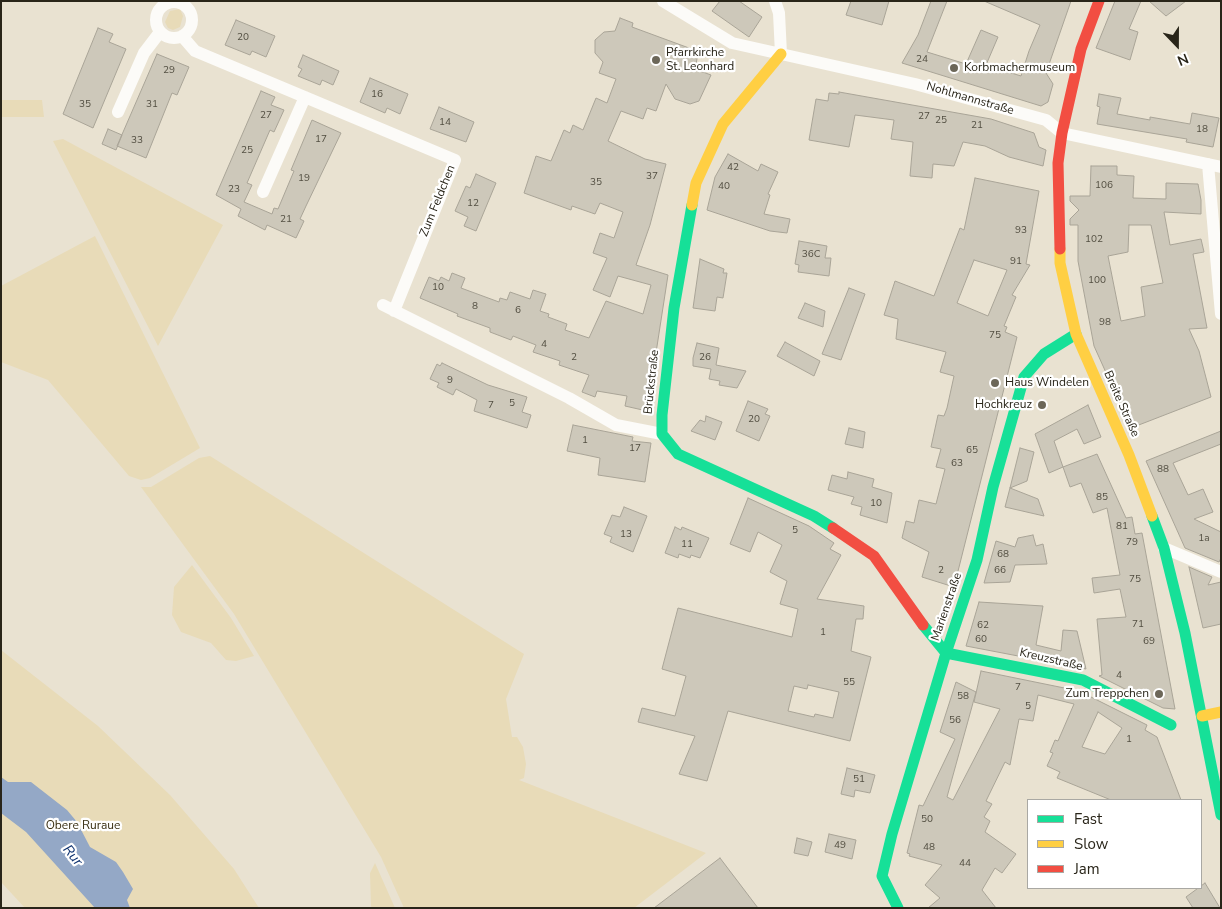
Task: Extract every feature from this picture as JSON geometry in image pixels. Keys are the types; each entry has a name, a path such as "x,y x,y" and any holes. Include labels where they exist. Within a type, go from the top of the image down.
{"street":[{"name":"Nohlmannstraße","path":"663,1 732,43 953,94 1046,120 1062,133 1214,165 1221,314"},
{"path":"775,1 779,13 781,54"},
{"name":"Breite Straße","path":"1098,1 1081,49 1062,133 1058,163 1060,263 1076,334 1129,455 1164,548 1202,716 1221,815"},
{"path":"164,3 183,5 191,14 190,27 182,36 170,38 160,32 156,20 157,14 164,3"},
{"path":"118,112 144,53 160,32"},
{"name":"Zum Feldchen","path":"182,36 194,51 455,160 394,311"},
{"name":"Brückstraße","path":"662,434 662,415 674,308 696,183 723,124 781,54"},
{"path":"263,192 305,97"},
{"path":"383,305 569,398 616,425 662,434 678,454 814,516 874,556 926,630 946,653"},
{"name":"Marienstraße","path":"898,908 882,876 892,834 946,653 977,560 993,487 1024,377 1044,354 1076,334"},
{"path":"1164,548 1221,572"},
{"name":"Kreuzstraße","path":"946,653 1083,680 1171,725"},
{"path":"1202,716 1221,712"}],"green space":[{"path":"180,9 183,16 180,27 173,30 168,28 165,22 170,11"},
{"path":"1,100 42,100 44,117 1,117"},
{"path":"63,139 223,225 158,346 53,141"},
{"path":"95,236 200,448 150,478 141,480 129,476 48,380 1,362 1,286"},
{"path":"210,456 524,654 506,699 512,737 517,737 523,747 526,764 524,778 519,780 706,853 634,908 404,908 381,857 234,614 141,487 151,487 199,458"},
{"path":"192,565 231,618 254,656 236,661 226,660 211,643 181,632 172,615 174,587"},
{"name":"Obere Ruraue","path":"1,650 98,726 170,795 234,869 259,908 25,908 1,882"},
{"path":"375,863 395,908 372,908 371,906 370,873"}],"water":[{"name":"Rur","path":"1,777 8,782 31,782 67,810 77,822 90,847 116,862 123,872 133,889 127,900 130,908 95,908 26,832 1,813"}],"building":[{"path":"720,1 739,1 762,17 749,37 712,11"},
{"path":"851,1 889,1 882,25 846,15"},
{"path":"931,1 947,1 927,52 966,64 981,30 998,37 986,65 1021,76 1040,25 984,1 1071,1 1046,73 1053,84 1048,102 1041,106 902,63 918,35"},
{"path":"1115,1 1141,1 1129,29 1138,32 1130,60 1096,48"},
{"path":"1149,1 1186,1 1166,16"},
{"path":"620,18 633,23 632,27 689,48 690,52 699,48 696,64 689,67 711,75 699,101 690,104 675,99 666,84 656,111 647,108 643,119 621,111 608,141 645,159 666,164 650,225 636,265 668,275 647,411 625,406 627,396 597,391 595,397 582,392 589,375 559,365 560,361 533,352 536,345 513,336 511,340 490,332 490,328 457,316 458,314 420,298 429,277 439,281 441,277 449,281 452,273 465,278 461,288 499,302 500,298 507,300 510,292 530,299 533,290 546,294 540,311 549,314 548,317 567,324 565,330 589,338 606,301 643,314 651,285 618,276 610,297 593,290 607,258 593,253 600,233 614,238 623,212 600,203 595,214 572,206 571,210 524,193 536,156 551,161 564,130 570,133 573,125 583,130 596,98 607,103 616,79 599,73 603,62 595,53 595,40 604,32 615,31"},
{"path":"236,20 275,36 266,57 252,51 250,55 225,45"},
{"path":"98,28 113,34 109,42 126,49 93,128 63,114"},
{"path":"157,54 189,67 177,95 172,93 146,158 117,146"},
{"path":"303,55 339,71 333,85 322,80 320,85 298,76 302,69 298,67"},
{"path":"370,78 408,94 400,114 387,108 385,113 360,102"},
{"path":"261,91 275,97 271,105 284,110 274,132 270,130 247,183 252,185 244,202 272,214 274,208 278,209 294,171 291,170 312,120 341,133 300,219 304,221 296,238 267,225 265,230 238,216 241,209 216,195"},
{"path":"839,92 991,119 1034,133 1039,147 1046,150 1043,166 1009,157 985,146 963,142 954,166 933,164 932,178 910,176 913,142 891,139 894,120 855,115 849,147 809,140 816,99 828,101 829,93 839,94"},
{"path":"1099,94 1121,98 1117,114 1150,120 1150,117 1190,124 1192,113 1219,118 1213,147 1186,142 1187,139 1097,124 1100,107 1097,106"},
{"path":"439,107 474,122 466,142 430,129"},
{"path":"108,129 122,135 116,150 102,144"},
{"path":"728,154 758,171 761,164 778,172 768,194 770,195 764,214 790,219 787,233 770,231 707,210 715,177"},
{"path":"1091,166 1117,166 1117,175 1134,176 1133,198 1166,199 1166,183 1198,184 1201,200 1201,214 1164,212 1170,245 1201,239 1204,252 1193,254 1207,328 1189,329 1199,351 1211,397 1131,428 1094,346 1078,261 1078,225 1070,225 1070,219 1079,210 1070,201 1070,196 1090,196","holes":["1129,225 1151,225 1163,283 1141,287 1145,316 1121,321 1108,256 1128,252"]},
{"path":"476,174 496,183 476,231 464,226 468,217 455,211 466,186 470,188"},
{"path":"975,178 1039,191 1026,264 1030,265 1012,295 1016,297 1004,326 1007,327 1005,332 1017,337 954,587 922,577 929,552 902,538 906,521 914,523 919,500 936,504 945,469 936,467 941,449 931,447 938,415 944,416 947,408 954,376 940,372 946,352 896,339 898,319 884,315 895,281 934,296 960,228 964,230","holes":["974,260 1007,270 988,316 957,303"]},
{"path":"799,241 827,246 825,258 831,258 829,276 798,272 799,265 795,264"},
{"path":"700,259 724,269 723,273 727,273 723,298 717,297 715,311 693,308"},
{"path":"849,288 865,294 841,360 822,354"},
{"path":"805,303 825,311 823,327 798,318"},
{"path":"785,342 820,361 814,376 777,356"},
{"path":"697,343 719,348 716,365 746,371 737,388 719,385 720,381 709,379 711,369 693,366"},
{"path":"442,363 488,385 527,397 522,412 531,415 527,428 474,411 477,400 456,389 453,395 437,387 439,383 430,379 437,364 440,366"},
{"path":"748,401 768,409 765,414 770,416 759,441 736,431"},
{"path":"1088,405 1101,437 1084,444 1077,429 1054,441 1063,467 1049,473 1035,434"},
{"path":"706,416 722,422 715,440 691,431 700,420 705,422"},
{"path":"573,425 633,437 632,441 651,443 645,482 598,475 600,458 567,451"},
{"path":"849,428 865,432 863,448 845,444"},
{"path":"1221,431 1221,444 1173,463 1188,495 1203,489 1213,512 1194,519 1221,532 1221,558 1219,562 1185,548 1146,461"},
{"path":"1020,448 1034,452 1027,481 1010,488"},
{"path":"1097,454 1126,518 1132,517 1135,534 1142,533 1175,709 1163,708 1099,676 1102,675 1097,619 1126,617 1120,589 1094,593 1092,578 1120,575 1107,508 1093,513 1081,483 1070,487 1063,467"},
{"path":"848,472 874,479 872,487 892,493 887,523 860,515 862,507 851,504 854,497 828,490 832,475 847,479"},
{"path":"1010,488 1038,499 1044,516 1005,507"},
{"path":"748,498 809,526 834,543 830,549 841,555 817,599 864,606 863,619 856,619 851,651 871,657 850,741 728,711 707,781 679,774 695,736 638,722 642,708 675,716 686,676 662,669 678,608 792,637 798,609 780,604 787,581 770,572 782,545 758,532 750,552 730,544","holes":["808,685 839,692 833,718 815,714 814,717 788,711 794,686 807,689"]},
{"path":"624,507 647,516 633,552 610,542 612,537 604,534 612,515 620,517"},
{"path":"675,527 681,530 682,527 709,538 700,558 691,555 690,558 679,554 678,558 665,553"},
{"path":"1033,535 1036,546 1043,544 1047,564 1015,565 1010,582 984,583 996,541 1015,547 1018,538"},
{"path":"1189,567 1212,577 1208,585 1221,582 1221,624 1203,628"},
{"path":"979,602 1043,606 1036,645 1061,651 1063,630 1077,631 1086,669 966,646"},
{"path":"981,671 1079,691 1147,725 1145,730 1157,737 1181,799 1109,799 1057,778 1060,772 1047,766 1053,753 1050,752 1055,740 1058,741 1074,704 1038,695 1033,721 1019,719 1010,765 1005,762 986,801 992,804 984,817 990,821 985,832 1016,854 1002,873 995,868 982,890 996,908 928,908 940,898 925,885 942,865 909,856 910,854 907,853 919,805 923,806 955,739 940,732 956,682 976,692 947,797 953,800 1000,709 974,702","holes":["1098,712 1122,728 1105,754 1082,747"]},
{"path":"847,768 875,775 870,793 855,790 854,797 841,794"},
{"path":"829,834 856,840 852,859 825,852"},
{"path":"797,838 812,842 808,856 794,853"},
{"path":"720,858 758,908 654,908"},
{"path":"1205,883 1220,908 1193,908 1186,897 1197,889 1202,889 1202,885"}],"traffic: fast":[{"path":"692,205 674,308 662,415 662,434 678,454 814,516 833,528"},
{"path":"898,908 882,876 892,834 946,653 977,560 993,487 1024,377 1044,354 1076,334"},
{"path":"1152,516 1164,548 1185,633 1221,815"},
{"path":"923,625 946,653 1083,680 1171,725"}],"traffic: slow":[{"path":"692,205 696,183 723,124 781,54"},
{"path":"1060,249 1060,263 1076,334 1129,455 1152,516"},
{"path":"1202,716 1221,712"}],"traffic: jam":[{"path":"1060,249 1058,163 1062,133 1081,49 1099,1"},
{"path":"833,528 874,556 923,625"}],"place":[{"name":"Pfarrkirche St. Leonhard","path":"656,60"},
{"name":"Korbmachermuseum","path":"954,68"},
{"name":"Haus Windelen","path":"995,383"},
{"name":"Hochkreuz","path":"1042,405"},
{"name":"Zum Treppchen","path":"1159,694"}]}
